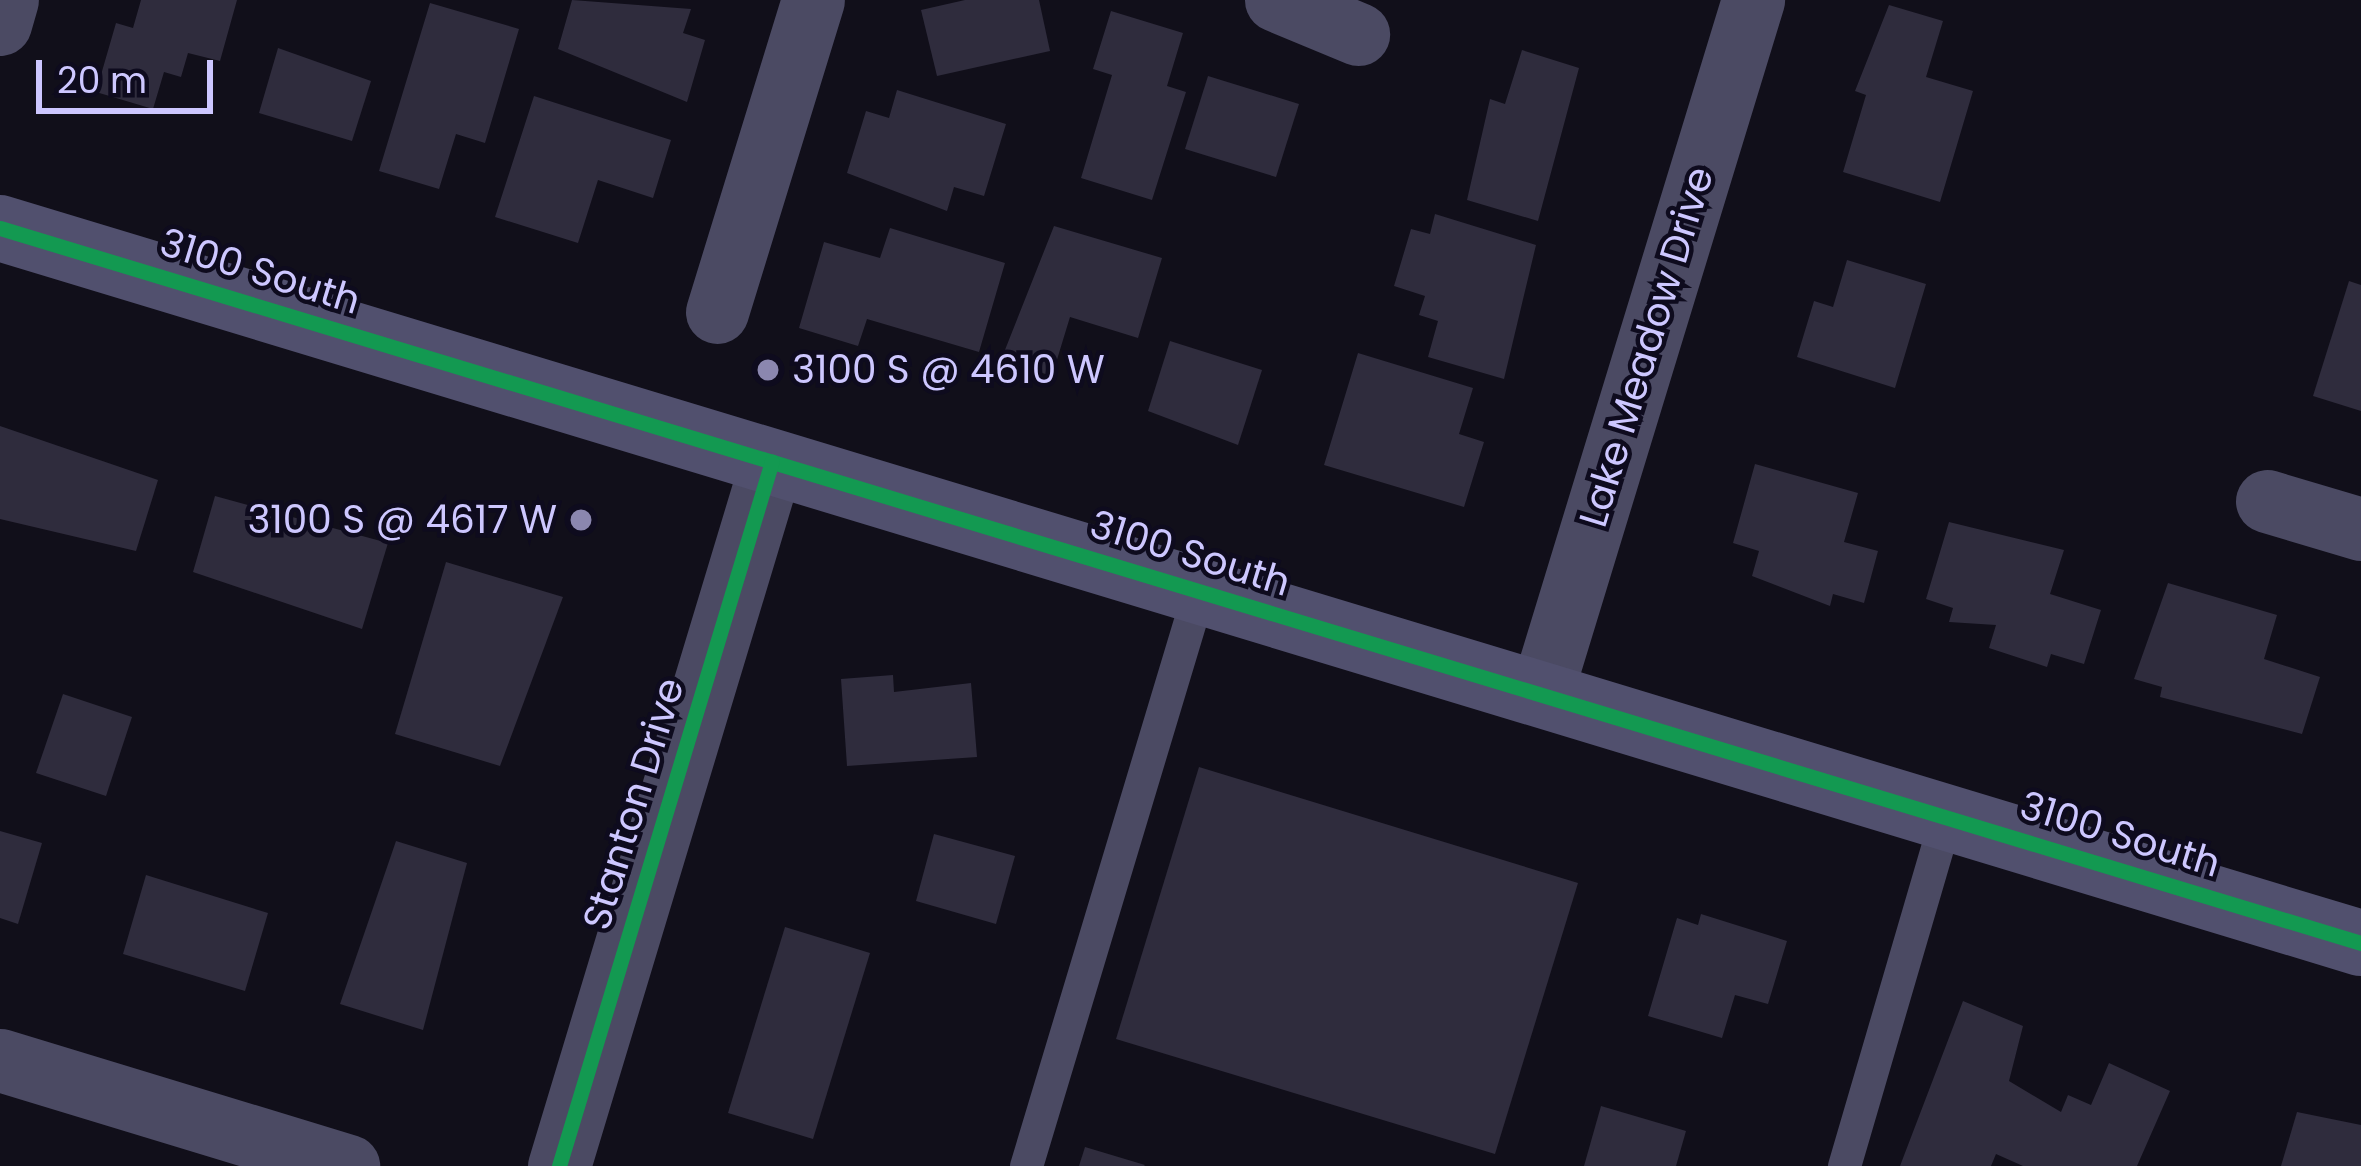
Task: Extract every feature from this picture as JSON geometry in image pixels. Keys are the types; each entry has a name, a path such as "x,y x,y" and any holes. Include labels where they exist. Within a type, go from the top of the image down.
{"main road":[{"name":"3100 South","path":"0,228 2361,943"}],"street":[{"path":"0,24 7,0"},
{"path":"717,311 813,0"},
{"path":"1276,0 1358,34"},
{"name":"Lake Meadow Drive","path":"1541,694 1753,0"},
{"name":"Stanton Drive","path":"559,1166 772,461"},
{"path":"2266,501 2361,530"},
{"path":"0,1060 348,1166"}],"lane":[{"path":"1026,1166 1198,591"},
{"path":"1844,1166 1946,817"}],"building":[{"path":"141,0 237,0 220,61 188,53 181,77 164,72 153,109 96,92 116,23 133,28"},
{"path":"572,0 691,9 683,33 705,40 687,102 558,49"},
{"path":"965,0 1039,0 1050,51 937,76 921,10"},
{"path":"430,3 519,29 485,143 456,134 439,189 379,171"},
{"path":"1889,5 1943,21 1926,77 1973,91 1940,202 1843,172 1866,95 1855,91"},
{"path":"1111,11 1183,33 1167,86 1186,92 1152,200 1081,178 1112,75 1093,69"},
{"path":"278,48 371,81 352,141 259,113"},
{"path":"1522,50 1579,68 1538,221 1467,200 1490,99 1505,104"},
{"path":"1208,76 1299,104 1276,177 1185,149"},
{"path":"897,90 1006,124 984,196 954,187 947,211 847,173 866,111 889,118"},
{"path":"534,96 671,140 653,198 598,180 578,243 495,217"},
{"path":"1435,214 1536,245 1504,379 1428,357 1438,321 1419,315 1425,296 1394,286 1411,229 1430,234"},
{"path":"1054,226 1162,258 1138,338 1070,317 1052,376 1001,360"},
{"path":"890,228 1005,263 979,352 867,319 858,346 799,328 824,242 880,258"},
{"path":"1847,260 1926,284 1895,388 1797,357 1814,301 1833,307"},
{"path":"2349,281 2361,285 2361,411 2313,396"},
{"path":"1170,341 1262,370 1238,445 1148,411"},
{"path":"1358,353 1473,388 1459,434 1484,442 1464,507 1324,465"},
{"path":"0,426 158,480 136,551 0,519"},
{"path":"1755,464 1858,493 1844,542 1878,551 1864,603 1833,594 1830,606 1752,576 1759,551 1733,543"},
{"path":"215,496 388,543 362,629 193,572"},
{"path":"1949,522 2064,550 2050,594 2101,610 2084,664 2051,654 2047,667 1989,648 1996,625 1949,622 1953,608 1926,599"},
{"path":"446,562 563,597 500,766 395,734"},
{"path":"2168,583 2277,615 2264,659 2320,677 2302,734 2160,697 2162,687 2134,679"},
{"path":"893,675 894,692 971,683 977,757 847,766 841,679"},
{"path":"63,694 132,717 106,796 36,773"},
{"path":"1199,767 1578,883 1495,1154 1116,1039"},
{"path":"0,831 42,843 18,924 0,918"},
{"path":"934,834 1015,856 996,924 916,901"},
{"path":"396,841 467,863 423,1030 340,1004"},
{"path":"146,875 268,913 245,991 123,954"},
{"path":"1701,914 1787,941 1768,1004 1735,995 1722,1038 1648,1016 1677,918 1698,925"},
{"path":"785,927 870,953 813,1139 728,1113"},
{"path":"1963,1001 2023,1026 2009,1081 2061,1112 2068,1095 2091,1105 2109,1063 2170,1091 2137,1166 2023,1166 1996,1154 1991,1166 1900,1166"},
{"path":"1601,1106 1686,1131 1676,1166 1584,1166"},
{"path":"2297,1112 2361,1125 2361,1166 2281,1166"},
{"path":"1085,1147 1145,1165 1079,1166"}],"cycle path":[{"path":"0,228 2361,943"},
{"path":"559,1166 772,461"}],"place":[{"name":"3100 S @ 4610 W","path":"768,370"},
{"name":"3100 S @ 4617 W","path":"581,520"}]}
